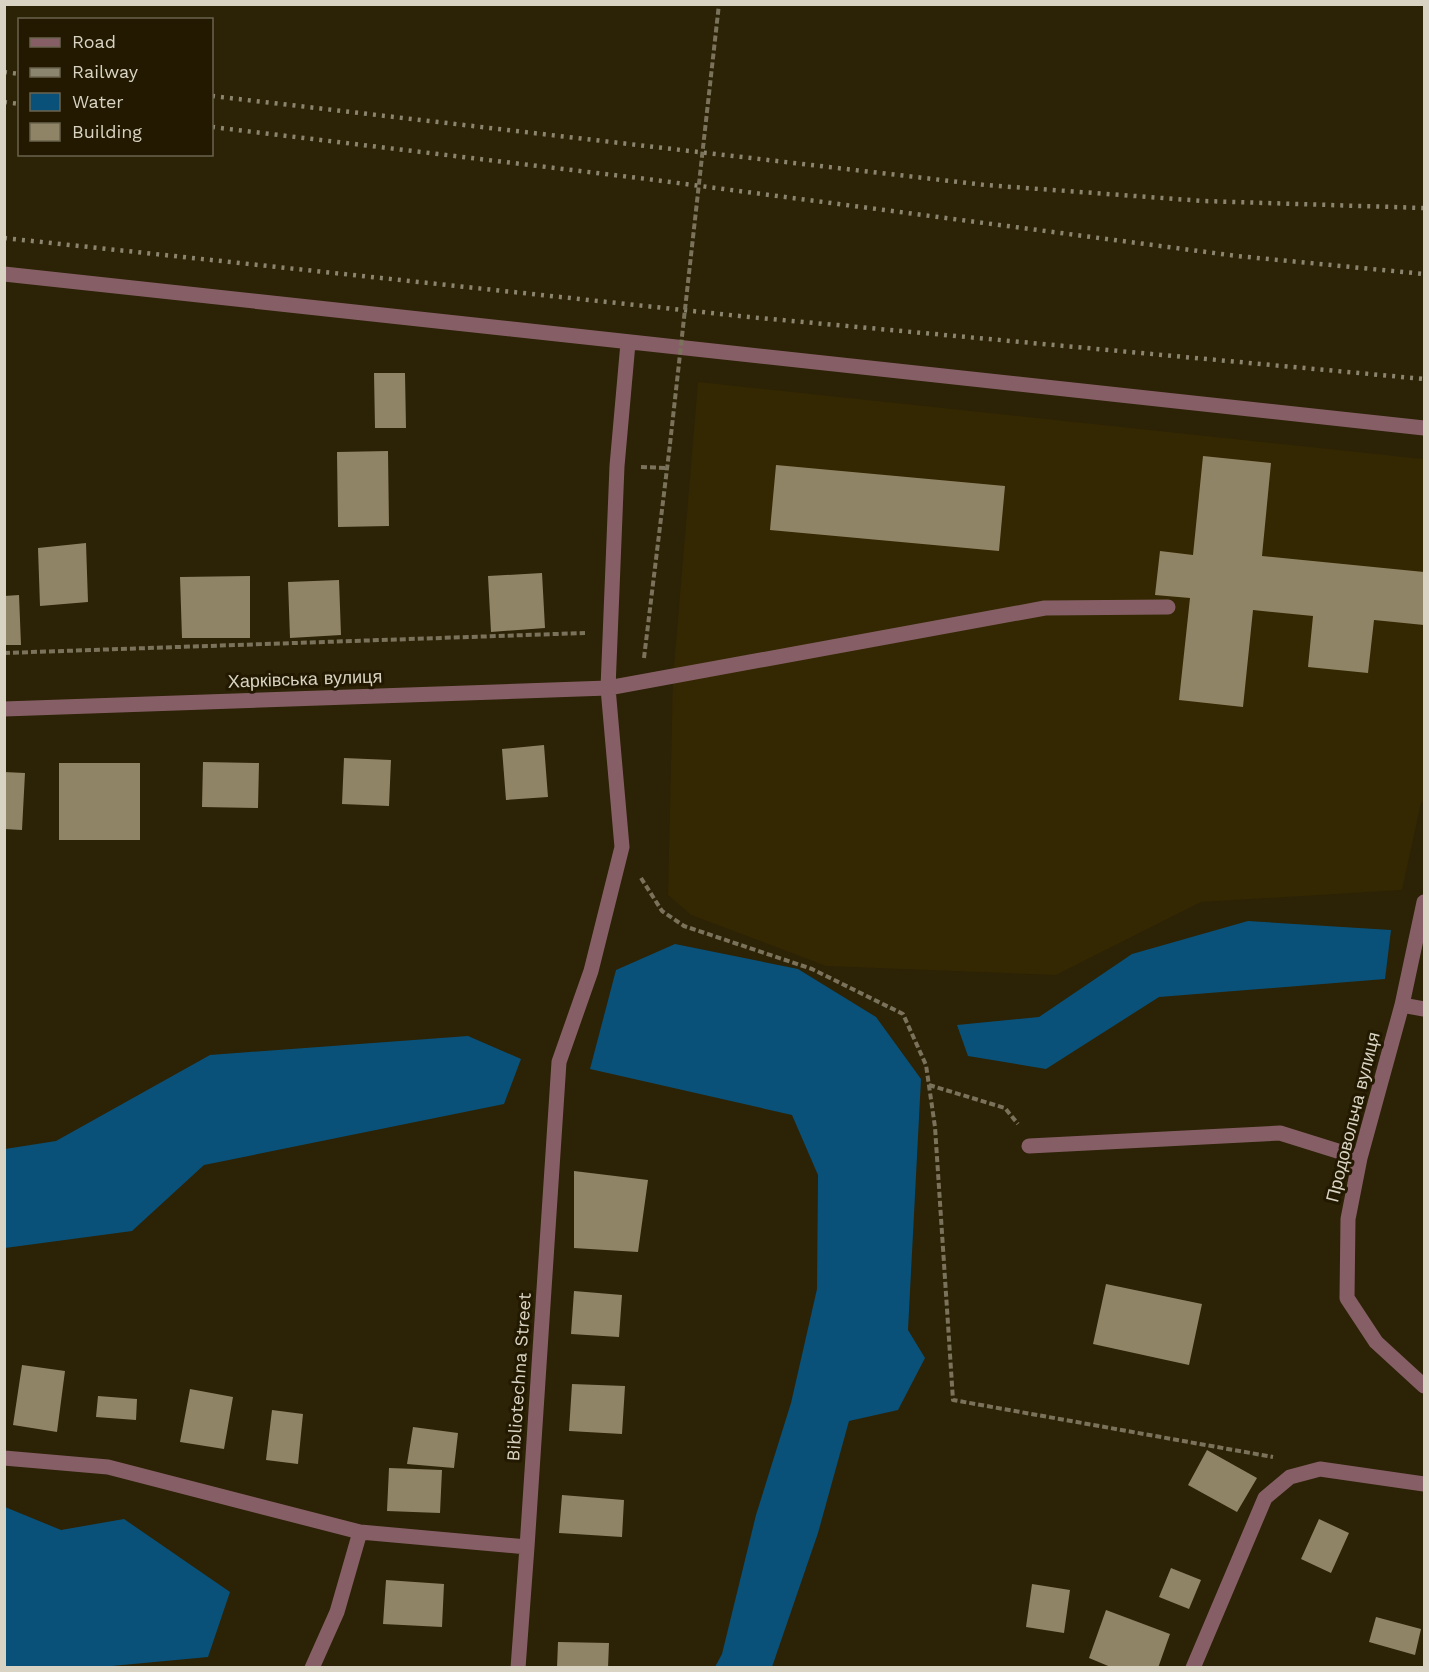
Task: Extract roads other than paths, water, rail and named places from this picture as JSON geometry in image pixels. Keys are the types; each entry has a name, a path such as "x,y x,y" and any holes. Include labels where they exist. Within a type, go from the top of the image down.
{"street":[{"path":"4,274 1425,428"},
{"name":"Bibliotechna Street","path":"518,1668 559,1062 591,971 622,847 608,688 617,466 628,343"},
{"name":"Харківська вулиця","path":"4,709 608,688 1045,608 1168,607"},
{"name":"Продовольча вулиця","path":"1425,902 1402,1005 1360,1158 1348,1219 1347,1298 1376,1342 1425,1386"},
{"path":"1402,1005 1425,1009"},
{"path":"1029,1146 1280,1133 1360,1158"},
{"path":"4,1458 108,1467 360,1532 527,1547"},
{"path":"1193,1668 1265,1498 1290,1477 1320,1469 1425,1484"},
{"path":"312,1668 337,1612 360,1532"}],"water":[{"path":"1248,921 1391,930 1385,979 1159,997 1046,1069 968,1056 957,1025 1039,1017 1132,954"},
{"path":"675,944 798,969 876,1017 921,1079 908,1330 925,1358 898,1410 849,1421 818,1533 772,1667 715,1667 722,1654 756,1515 791,1403 817,1289 818,1175 792,1115 590,1069 616,970"},
{"path":"468,1036 521,1059 504,1104 204,1165 132,1231 5,1248 5,1149 56,1141 210,1055"},
{"path":"5,1507 61,1530 124,1519 230,1592 208,1657 101,1667 5,1667"}],"railway":[{"path":"4,72 18,74"},
{"path":"213,96 985,185 1203,201 1424,208"},
{"path":"4,102 18,104"},
{"path":"213,127 647,179 1237,256 1424,274"},
{"path":"4,238 749,317 1424,379"}]}
